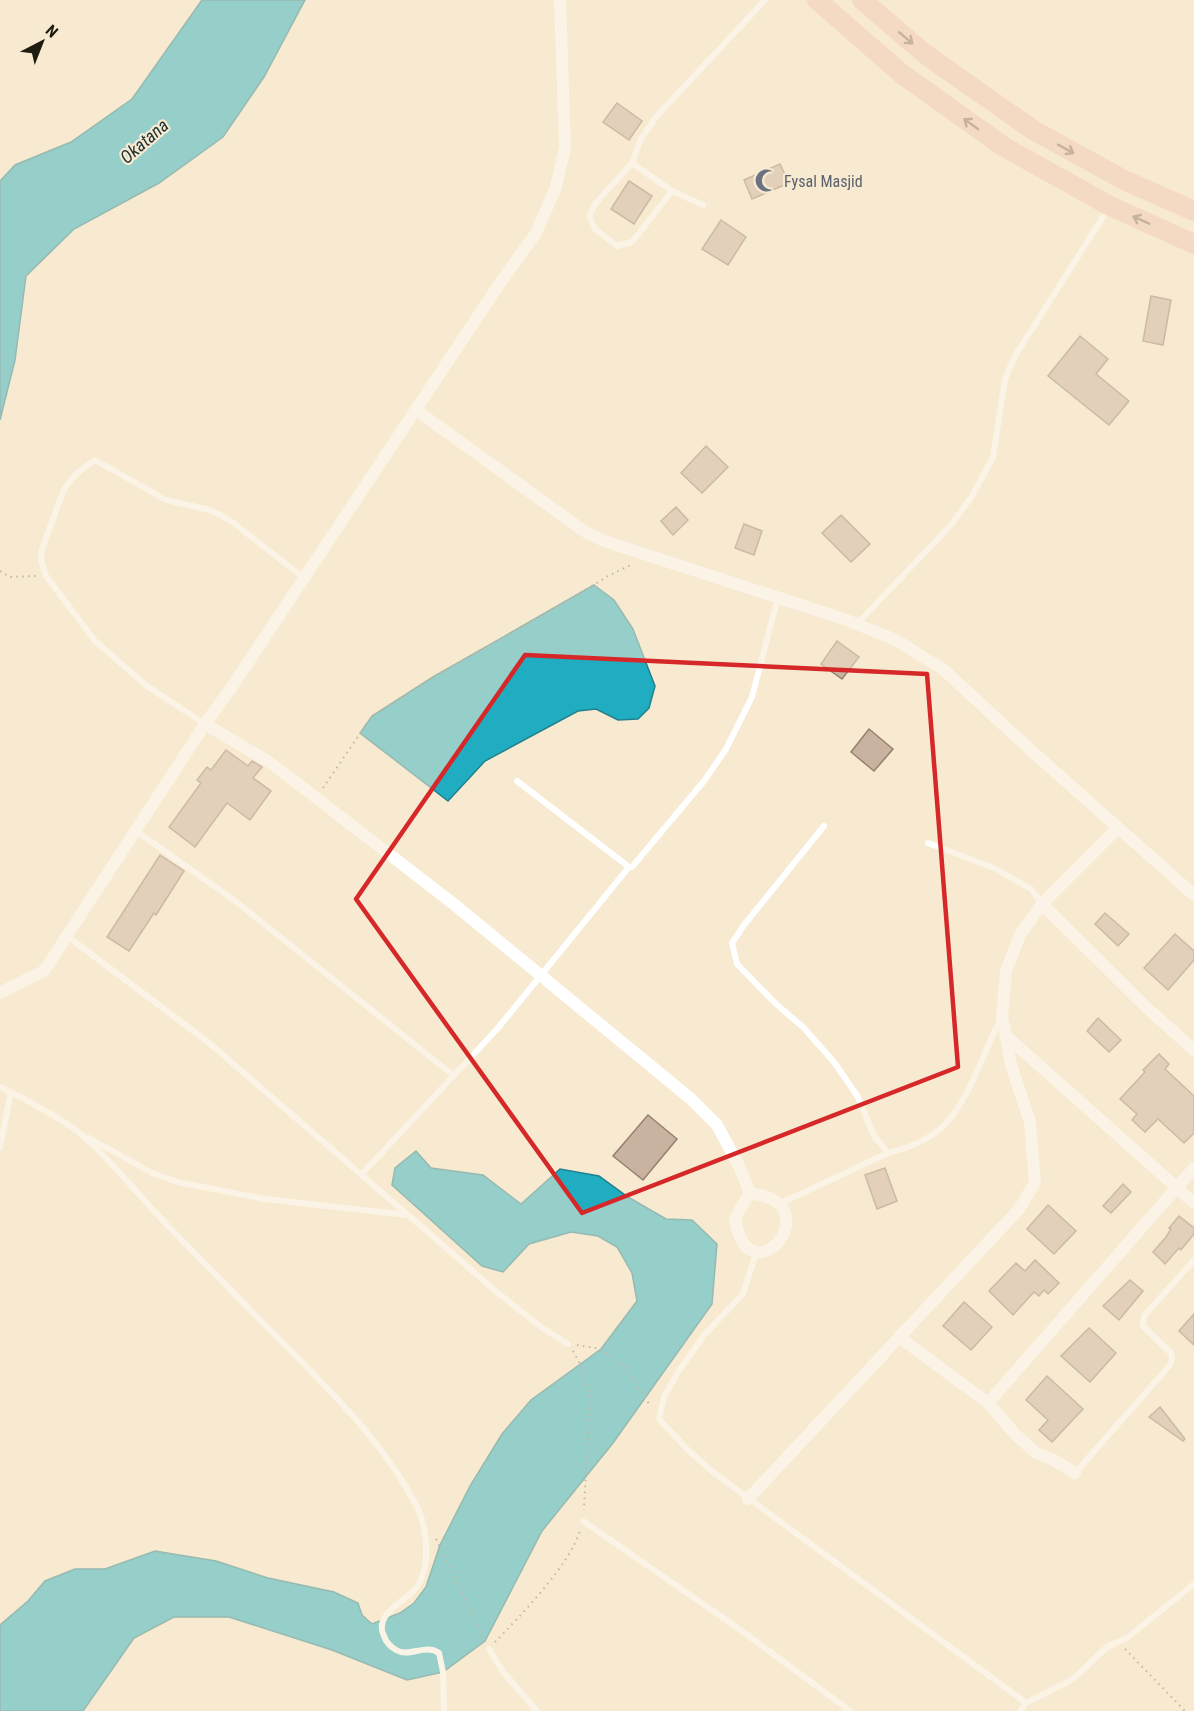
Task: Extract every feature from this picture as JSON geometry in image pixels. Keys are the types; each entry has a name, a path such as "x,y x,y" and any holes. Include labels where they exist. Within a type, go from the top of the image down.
{"main road":[{"path":"817,0 902,74 1004,147 1110,206 1194,243"},
{"path":"862,0 925,54 1033,130 1124,180 1194,211"}],"street":[{"path":"0,993 44,971 205,724 500,283 536,233 556,187 565,147 560,0"},
{"path":"416,410 584,531 604,541 778,597 896,639 944,670 1194,895"},
{"path":"205,724 269,762 317,798 541,975 691,1099 717,1125 739,1166 750,1193"},
{"path":"748,1499 1020,1208 1035,1182 1030,1122 1011,1065 1002,1016 1006,971 1020,935 1042,904 1118,828"},
{"path":"1042,904 1147,1008 1194,1050"},
{"path":"1005,1035 1194,1203"},
{"path":"988,1403 1194,1168"},
{"path":"750,1193 770,1197 779,1204 786,1220 778,1244 768,1252 756,1253 745,1245 737,1232 735,1218 750,1193"},
{"path":"899,1337 988,1403 1016,1435 1036,1453 1052,1459 1075,1473"}],"lane":[{"path":"672,191 632,242 617,246 595,229 589,216 596,204 632,163 640,139 656,117 765,0"},
{"path":"632,163 672,191 703,205"},
{"path":"856,624 951,525 972,496 993,457 1005,379 1015,356 1110,206"},
{"path":"205,724 147,686 94,641 46,576 41,560 42,549 64,489 77,473 95,460 155,495 222,516 304,578"},
{"path":"362,1174 498,1028 629,867 632,867 704,781 726,749 752,697 778,597"},
{"path":"517,781 629,867"},
{"path":"824,826 732,943 737,964 776,1004 803,1027 834,1062 858,1097 874,1136 888,1153"},
{"path":"136,831 234,900 454,1076"},
{"path":"928,843 994,868 1031,890 1042,904"},
{"path":"67,936 208,1042 524,1313 568,1344"},
{"path":"779,1204 888,1153 906,1149 941,1129 972,1085 983,1055 1002,1016"},
{"path":"0,1087 152,1173 177,1182 264,1199 408,1215"},
{"path":"0,1147 11,1092"},
{"path":"80,1134 344,1404 389,1459 422,1514 426,1553 423,1573 418,1585 412,1594 388,1612 382,1633 387,1642 397,1651 430,1649 439,1653 443,1672 444,1711"},
{"path":"756,1253 743,1294 705,1334 678,1372 664,1397 659,1419 688,1450 748,1499 1026,1703"},
{"path":"1075,1473 1170,1365 1171,1353 1143,1326 1144,1316 1194,1260"},
{"path":"583,1521 850,1711"},
{"path":"1020,1711 1026,1703 1073,1679 1107,1647 1118,1642 1194,1584"},
{"path":"489,1649 504,1673 537,1711"}],"path":[{"path":"317,798 372,716 433,677 610,575 649,556"},
{"path":"0,571 10,577 46,576"},
{"path":"422,1514 440,1545 489,1649 533,1602 569,1553 575,1544 583,1521 590,1396 579,1362 568,1344"},
{"path":"568,1344 601,1349 627,1369 659,1419"},
{"path":"1118,1642 1185,1711"}],"highlighted area":[{"path":"525,655 927,674 958,1067 582,1213 356,899"}],"water":[{"name":"Okatana","path":"202,0 305,0 264,77 223,137 159,183 74,229 26,276 15,360 0,420 0,181 15,165 71,142 132,99"},
{"path":"594,585 614,600 633,629 655,686 649,708 638,719 618,720 596,709 578,711 485,761 448,801 360,733 372,716 433,677"},
{"path":"416,1151 431,1168 483,1175 521,1204 560,1169 599,1176 628,1197 666,1219 692,1220 717,1244 712,1304 613,1443 542,1531 485,1641 443,1672 407,1680 332,1650 229,1617 174,1617 134,1638 83,1711 0,1711 0,1625 28,1601 45,1581 75,1569 105,1569 155,1551 216,1561 268,1578 334,1592 358,1603 362,1615 372,1624 400,1613 414,1603 426,1587 440,1545 470,1486 502,1434 531,1400 601,1349 637,1301 632,1273 617,1247 598,1236 571,1232 529,1244 503,1272 482,1266 392,1185 395,1168"}],"building":[{"path":"617,103 642,121 629,140 603,122"},
{"name":"Fysal Masjid","path":"780,164 789,183 752,199 744,180"},
{"path":"629,181 652,196 634,224 611,209"},
{"path":"721,220 746,237 728,265 702,249"},
{"path":"1151,296 1171,300 1163,345 1143,341"},
{"path":"1080,336 1108,359 1096,374 1129,401 1109,425 1048,376"},
{"path":"706,446 728,467 702,493 681,473"},
{"path":"676,507 688,520 673,535 661,521"},
{"path":"841,515 870,544 851,562 822,533"},
{"path":"744,524 762,531 754,555 735,548"},
{"path":"837,641 859,657 842,679 821,664"},
{"path":"869,729 893,749 874,771 851,752"},
{"path":"226,750 248,766 252,761 262,767 253,778 271,791 250,820 227,803 195,847 169,827 201,783 197,780 207,767 211,770"},
{"path":"160,855 184,871 156,915 154,913 129,951 107,937"},
{"path":"1105,913 1129,934 1118,946 1095,924"},
{"path":"1175,934 1194,951 1194,960 1168,990 1144,968"},
{"path":"1098,1018 1121,1040 1109,1052 1087,1031"},
{"path":"1159,1054 1169,1064 1165,1069 1194,1096 1194,1133 1184,1143 1158,1119 1145,1132 1132,1120 1137,1114 1120,1099"},
{"path":"648,1115 677,1139 643,1180 613,1156"},
{"path":"885,1168 897,1201 877,1209 865,1175"},
{"path":"1123,1184 1131,1192 1111,1213 1103,1206"},
{"path":"1048,1205 1076,1231 1054,1254 1027,1229"},
{"path":"1179,1216 1194,1228 1194,1234 1165,1264 1153,1252"},
{"path":"1035,1260 1059,1283 1048,1294 1044,1290 1039,1296 1034,1292 1013,1315 989,1291 1016,1263 1025,1271"},
{"path":"1130,1280 1143,1291 1119,1320 1103,1306"},
{"path":"964,1302 992,1327 971,1350 943,1326"},
{"path":"1194,1314 1194,1345 1179,1331"},
{"path":"1089,1328 1116,1353 1090,1382 1061,1356"},
{"path":"1047,1376 1083,1409 1052,1442 1039,1430 1048,1420 1026,1400"},
{"path":"1160,1407 1185,1439 1183,1441 1149,1417"}],"place":[{"name":"Fysal Masjid","path":"766,181"}]}
